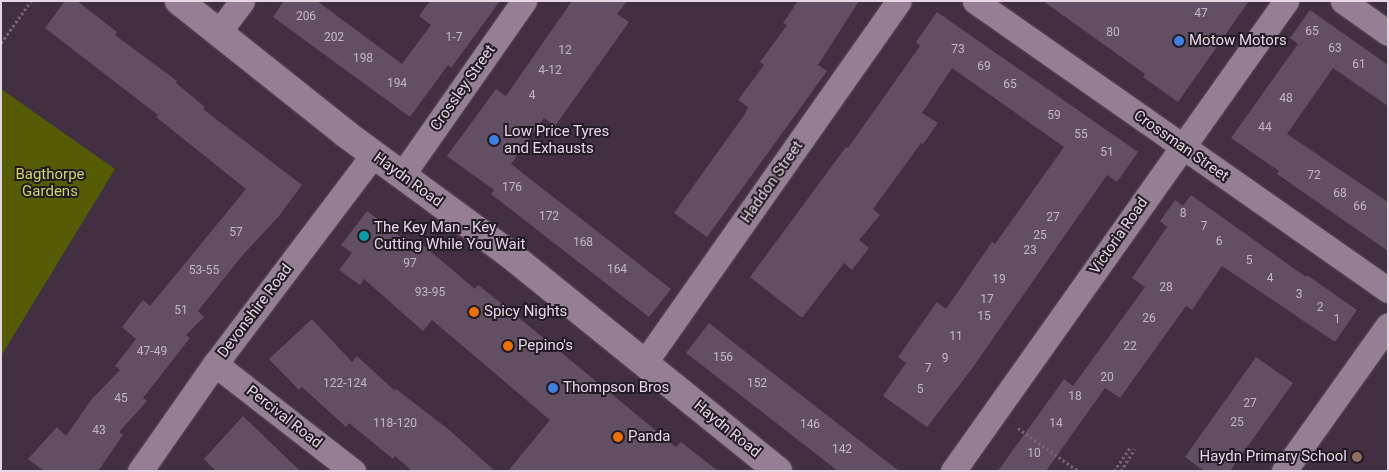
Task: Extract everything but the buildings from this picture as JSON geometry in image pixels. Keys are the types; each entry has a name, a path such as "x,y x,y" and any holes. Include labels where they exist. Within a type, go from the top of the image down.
{"street":[{"name":"Haydn Road","path":"179,1 374,154 508,253 778,471"},
{"path":"218,33 242,1"},
{"name":"Crossley Street","path":"402,175 524,1"},
{"name":"Haddon Street","path":"645,362 899,1"},
{"name":"Crossman Street","path":"975,1 1388,290"},
{"name":"Victoria Road","path":"953,471 1286,1"},
{"path":"1343,1 1388,33"},
{"name":"Devonshire Road","path":"140,471 215,364 374,154"},
{"path":"1284,471 1388,325"},
{"name":"Percival Road","path":"215,364 353,471"}],"path":[{"path":"1,43 31,1"},
{"path":"995,412 1078,471"},
{"path":"1114,471 1131,446"},
{"path":"1121,471 1135,449"}],"green space":[{"name":"Bagthorpe Gardens","path":"1,89 115,169 1,356"}],"place":[{"name":"Motow Motors","path":"1179,41"},
{"name":"Low Price Tyres and Exhausts","path":"494,140"},
{"name":"The Key Man - Key Cutting While You Wait","path":"364,236"},
{"name":"Spicy Nights","path":"474,312"},
{"name":"Pepino's","path":"508,346"},
{"name":"Thompson Bros","path":"553,388"},
{"name":"Panda","path":"618,437"},
{"name":"Haydn Primary School","path":"1357,457"}]}
